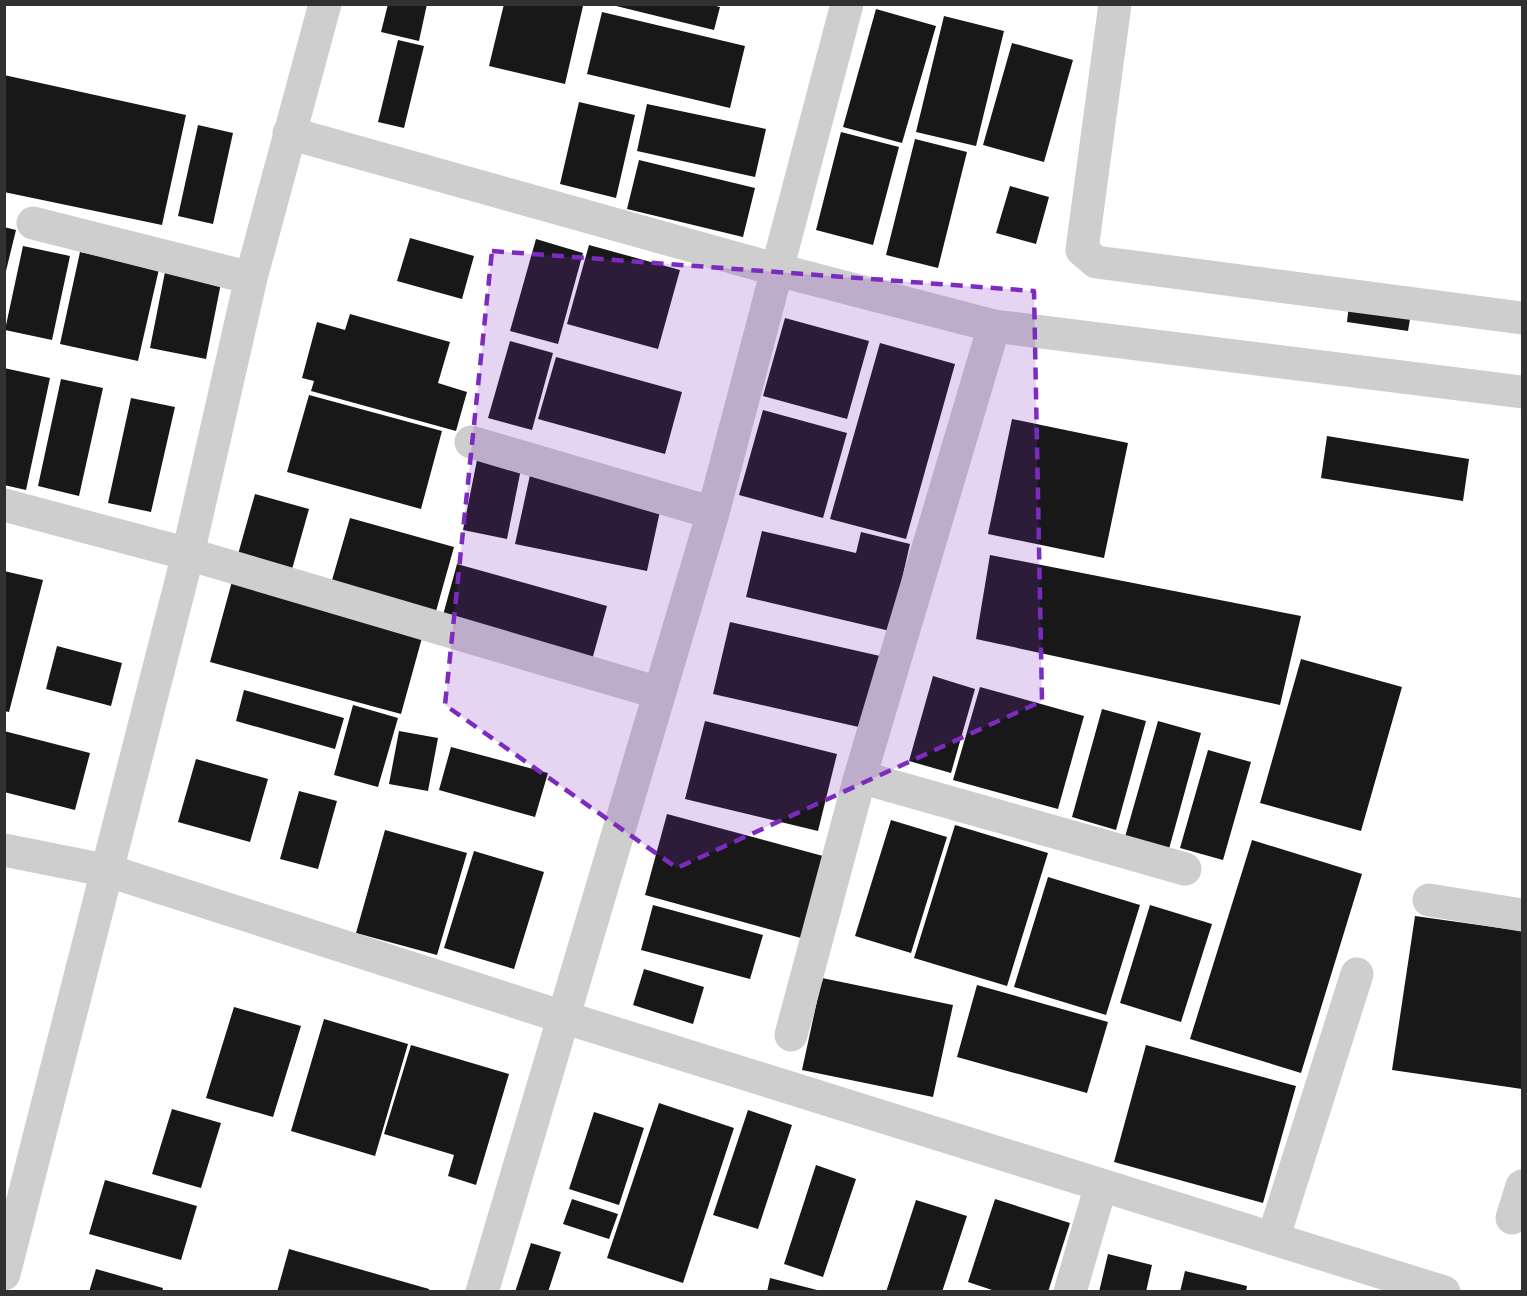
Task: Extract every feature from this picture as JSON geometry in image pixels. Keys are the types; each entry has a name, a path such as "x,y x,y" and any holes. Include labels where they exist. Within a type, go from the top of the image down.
{"street":[{"path":"4,1274 109,871 188,554 251,278 325,4"},
{"path":"482,1292 713,513 847,4"},
{"path":"1115,4 1082,250 1096,262 1522,318"},
{"path":"289,133 778,270 994,326 1522,392"},
{"path":"33,223 251,278"},
{"path":"791,1035 860,777 994,326"},
{"path":"471,442 713,513"},
{"path":"4,506 188,554 658,693"},
{"path":"860,777 1185,869"},
{"path":"4,850 109,871 563,1017 1444,1292"},
{"path":"1429,900 1522,915"},
{"path":"1273,1239 1357,974"},
{"path":"1070,1292 1101,1185"},
{"path":"1512,1218 1522,1186"}],"highlighted area":[{"path":"492,251 1034,291 1042,701 677,868 445,705"}],"building":[{"path":"388,4 427,4 419,41 381,32"},
{"path":"504,4 583,6 565,84 489,66"},
{"path":"708,4 720,7 714,30 612,5"},
{"path":"876,9 936,26 902,143 843,127"},
{"path":"602,12 745,46 730,108 587,74"},
{"path":"944,16 1004,31 976,146 916,132"},
{"path":"398,40 424,46 404,128 378,122"},
{"path":"1012,43 1073,60 1044,162 983,145"},
{"path":"4,75 186,115 162,225 4,192"},
{"path":"579,102 635,115 616,198 560,184"},
{"path":"647,104 766,129 755,177 637,151"},
{"path":"198,125 233,133 213,224 178,216"},
{"path":"841,132 899,147 873,245 816,230"},
{"path":"915,139 967,152 938,268 886,255"},
{"path":"639,160 755,188 743,237 627,209"},
{"path":"1010,186 1049,197 1036,244 996,233"},
{"path":"4,227 16,230 5,275 4,275"},
{"path":"410,238 474,256 462,299 397,281"},
{"path":"536,239 583,253 558,344 510,331"},
{"path":"589,245 680,270 658,349 567,324"},
{"path":"23,246 70,256 52,340 5,330"},
{"path":"80,252 159,269 138,361 60,344"},
{"path":"165,272 221,283 206,359 150,348"},
{"path":"1349,304 1411,313 1408,331 1347,322"},
{"path":"350,314 450,342 438,383 467,392 456,431 311,391 314,381 302,378 317,322 345,330"},
{"path":"785,318 869,341 847,419 763,396"},
{"path":"510,341 553,353 532,430 488,418"},
{"path":"880,343 955,364 906,539 830,519"},
{"path":"556,357 682,392 665,454 538,419"},
{"path":"4,368 50,378 26,490 4,485"},
{"path":"61,379 103,388 79,496 38,486"},
{"path":"309,395 442,431 421,509 287,472"},
{"path":"131,398 175,407 151,512 108,503"},
{"path":"763,410 847,433 823,518 739,495"},
{"path":"1012,419 1128,443 1104,558 988,534"},
{"path":"1327,436 1469,459 1463,501 1321,478"},
{"path":"477,460 521,469 507,539 463,530"},
{"path":"530,475 662,502 647,571 515,544"},
{"path":"255,494 309,509 289,580 235,565"},
{"path":"350,518 454,547 433,622 328,594"},
{"path":"762,531 856,553 861,532 910,544 890,631 746,597"},
{"path":"990,555 1301,616 1280,705 976,639"},
{"path":"457,564 607,606 590,667 440,626"},
{"path":"4,571 43,580 9,712 4,711"},
{"path":"234,574 425,627 401,714 210,662"},
{"path":"730,622 880,656 863,728 713,694"},
{"path":"57,646 122,663 111,706 46,689"},
{"path":"1301,659 1402,687 1361,831 1260,803"},
{"path":"933,676 975,689 951,773 909,761"},
{"path":"980,687 1084,716 1058,809 953,780"},
{"path":"244,690 344,718 335,749 236,721"},
{"path":"353,705 398,718 378,787 334,775"},
{"path":"1102,709 1146,721 1116,830 1072,817"},
{"path":"705,721 837,754 818,831 685,799"},
{"path":"1158,721 1201,733 1169,849 1125,837"},
{"path":"4,731 90,753 75,810 4,792"},
{"path":"399,731 438,738 428,791 389,784"},
{"path":"451,747 548,773 535,817 439,790"},
{"path":"1208,750 1251,762 1223,860 1180,848"},
{"path":"196,759 268,779 250,842 178,822"},
{"path":"299,791 337,801 318,869 280,859"},
{"path":"667,814 823,856 801,938 645,895"},
{"path":"891,820 947,837 911,953 855,936"},
{"path":"955,825 1048,853 1007,986 914,958"},
{"path":"385,830 467,853 437,955 356,933"},
{"path":"1252,840 1362,874 1301,1073 1190,1039"},
{"path":"474,851 544,872 514,969 444,948"},
{"path":"1048,877 1140,905 1106,1015 1014,987"},
{"path":"653,905 763,935 750,979 641,950"},
{"path":"1150,905 1212,924 1181,1022 1120,1003"},
{"path":"1415,916 1522,931 1522,1089 1392,1070"},
{"path":"644,969 704,987 693,1024 633,1005"},
{"path":"822,978 953,1005 933,1097 802,1070"},
{"path":"977,985 1108,1022 1087,1093 957,1057"},
{"path":"234,1007 301,1026 273,1117 206,1098"},
{"path":"324,1019 408,1044 375,1156 291,1131"},
{"path":"411,1045 509,1074 476,1185 448,1176 454,1155 384,1134"},
{"path":"1146,1045 1296,1086 1263,1203 1114,1162"},
{"path":"659,1103 734,1128 683,1283 607,1258"},
{"path":"172,1109 221,1123 201,1188 152,1174"},
{"path":"748,1110 792,1125 758,1229 713,1215"},
{"path":"594,1112 644,1128 619,1205 569,1189"},
{"path":"816,1165 856,1179 823,1277 784,1264"},
{"path":"105,1180 197,1206 181,1260 89,1234"},
{"path":"572,1199 618,1214 609,1239 563,1224"},
{"path":"995,1199 1070,1223 1048,1292 998,1292 968,1282"},
{"path":"916,1200 967,1216 942,1292 886,1292"},
{"path":"531,1243 561,1252 548,1292 515,1292"},
{"path":"289,1249 429,1289 429,1292 277,1292"},
{"path":"1108,1254 1152,1265 1146,1292 1099,1292"},
{"path":"96,1269 163,1288 162,1292 89,1292"},
{"path":"1185,1271 1247,1286 1246,1292 1180,1292"},
{"path":"770,1278 821,1291 767,1292"}]}
